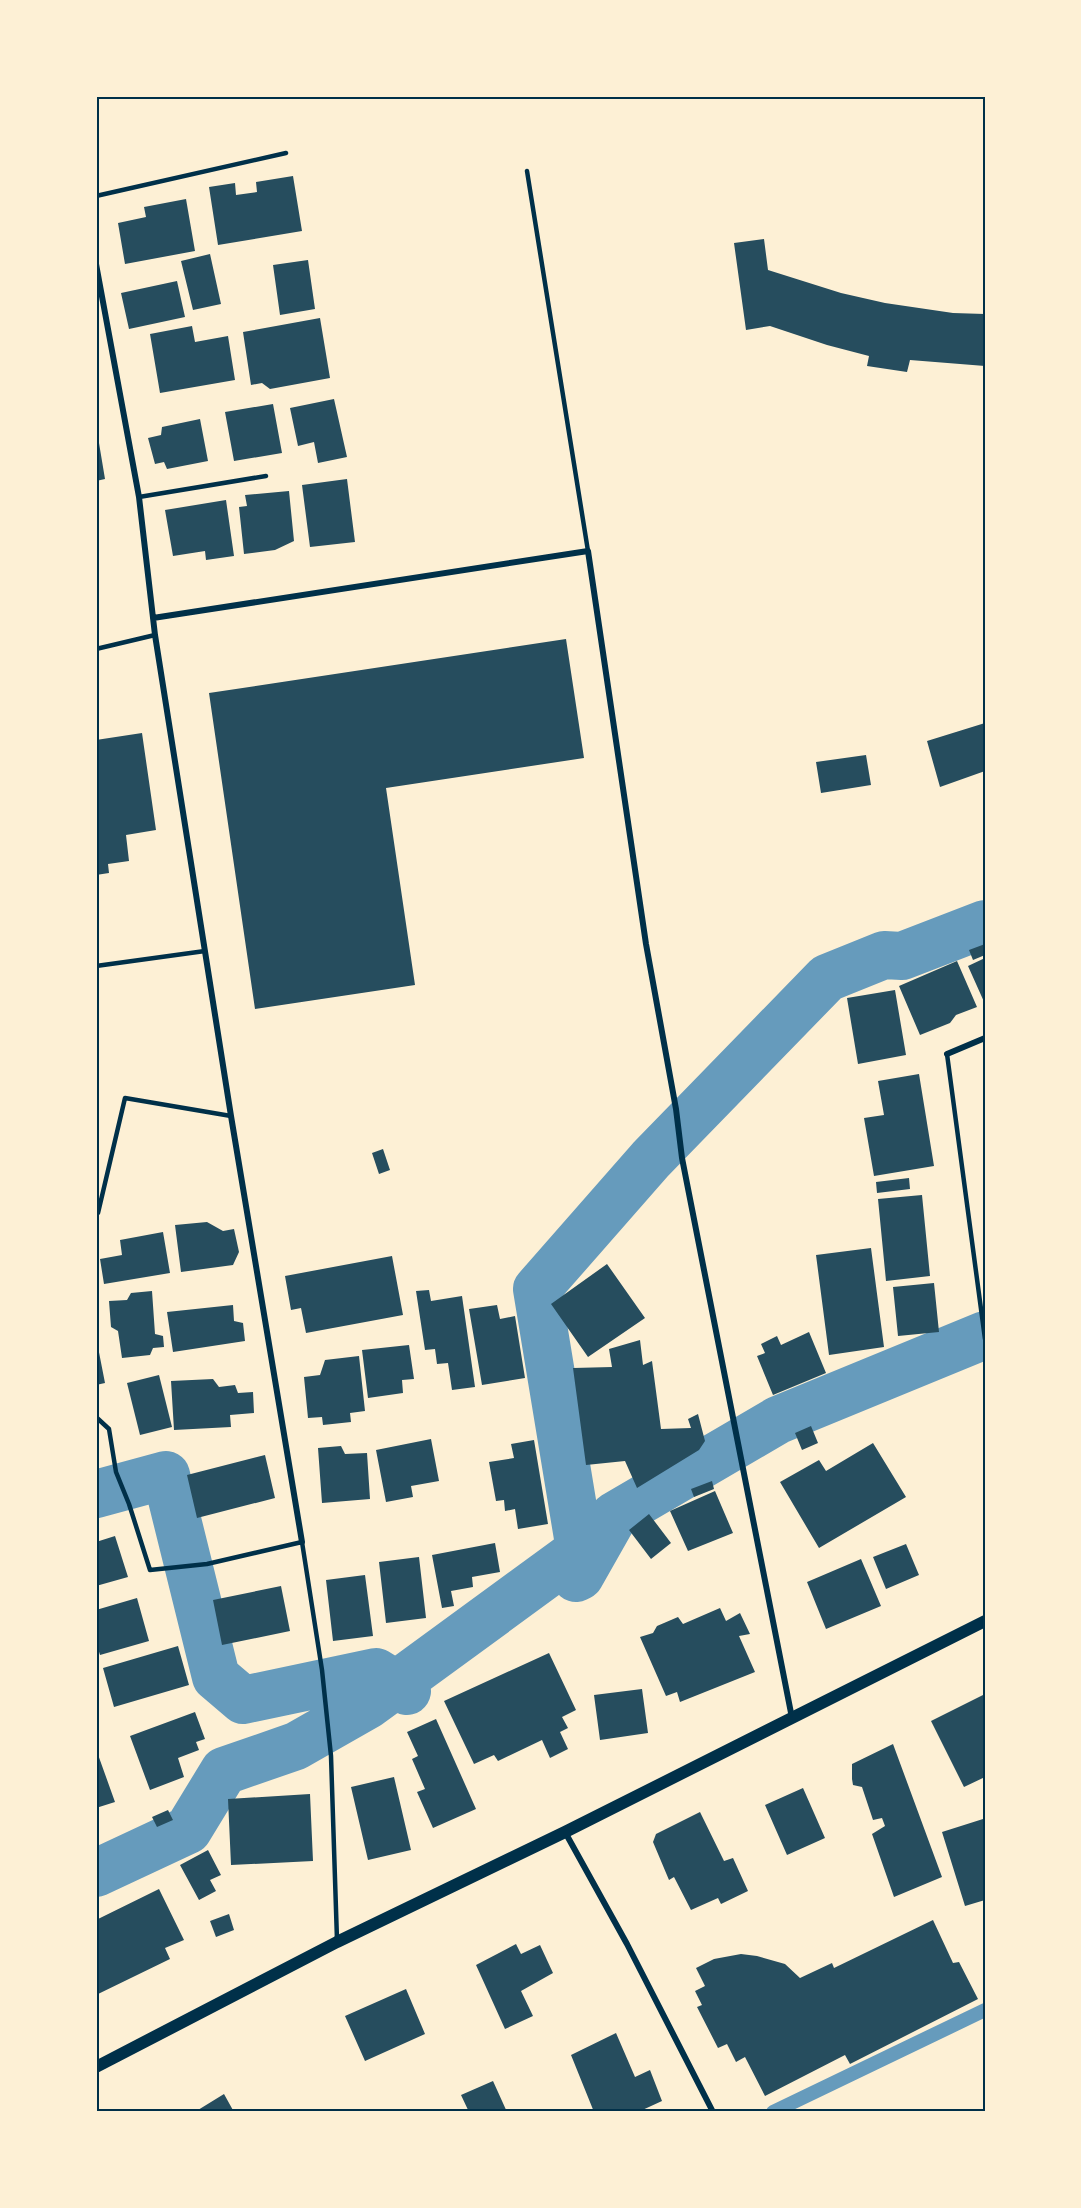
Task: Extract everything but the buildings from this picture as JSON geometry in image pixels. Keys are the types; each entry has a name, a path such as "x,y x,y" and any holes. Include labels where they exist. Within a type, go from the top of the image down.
{"main road":[{"path":"96,2067 337,1942 565,1832 985,1621"}],"street":[{"path":"96,264 139,497 155,635 231,1116 302,1542"},
{"path":"153,618 588,551 646,944 676,1109 682,1158 792,1718"},
{"path":"947,1054 985,1038"},
{"path":"565,1832 627,1944 713,2112"}],"lane":[{"path":"96,196 286,153"},
{"path":"527,171 588,551"},
{"path":"139,497 266,476"},
{"path":"96,649 155,635"},
{"path":"96,966 205,951"},
{"path":"947,1054 985,1339"},
{"path":"96,1213 98,1213 125,1098 231,1116"},
{"path":"96,1417 109,1429 116,1472 150,1570 207,1564 302,1542 322,1670 331,1755 337,1942"}],"waterway":[{"path":"96,1873 188,1830 224,1771 296,1746 368,1705 580,1550 537,1289 651,1159 827,978 884,955 902,956 985,924"},
{"path":"576,1578 580,1576 614,1516 778,1420 985,1335"},
{"path":"96,1494 166,1475 216,1677 243,1700 376,1672 407,1691"},
{"path":"773,2112 985,2010"}]}
